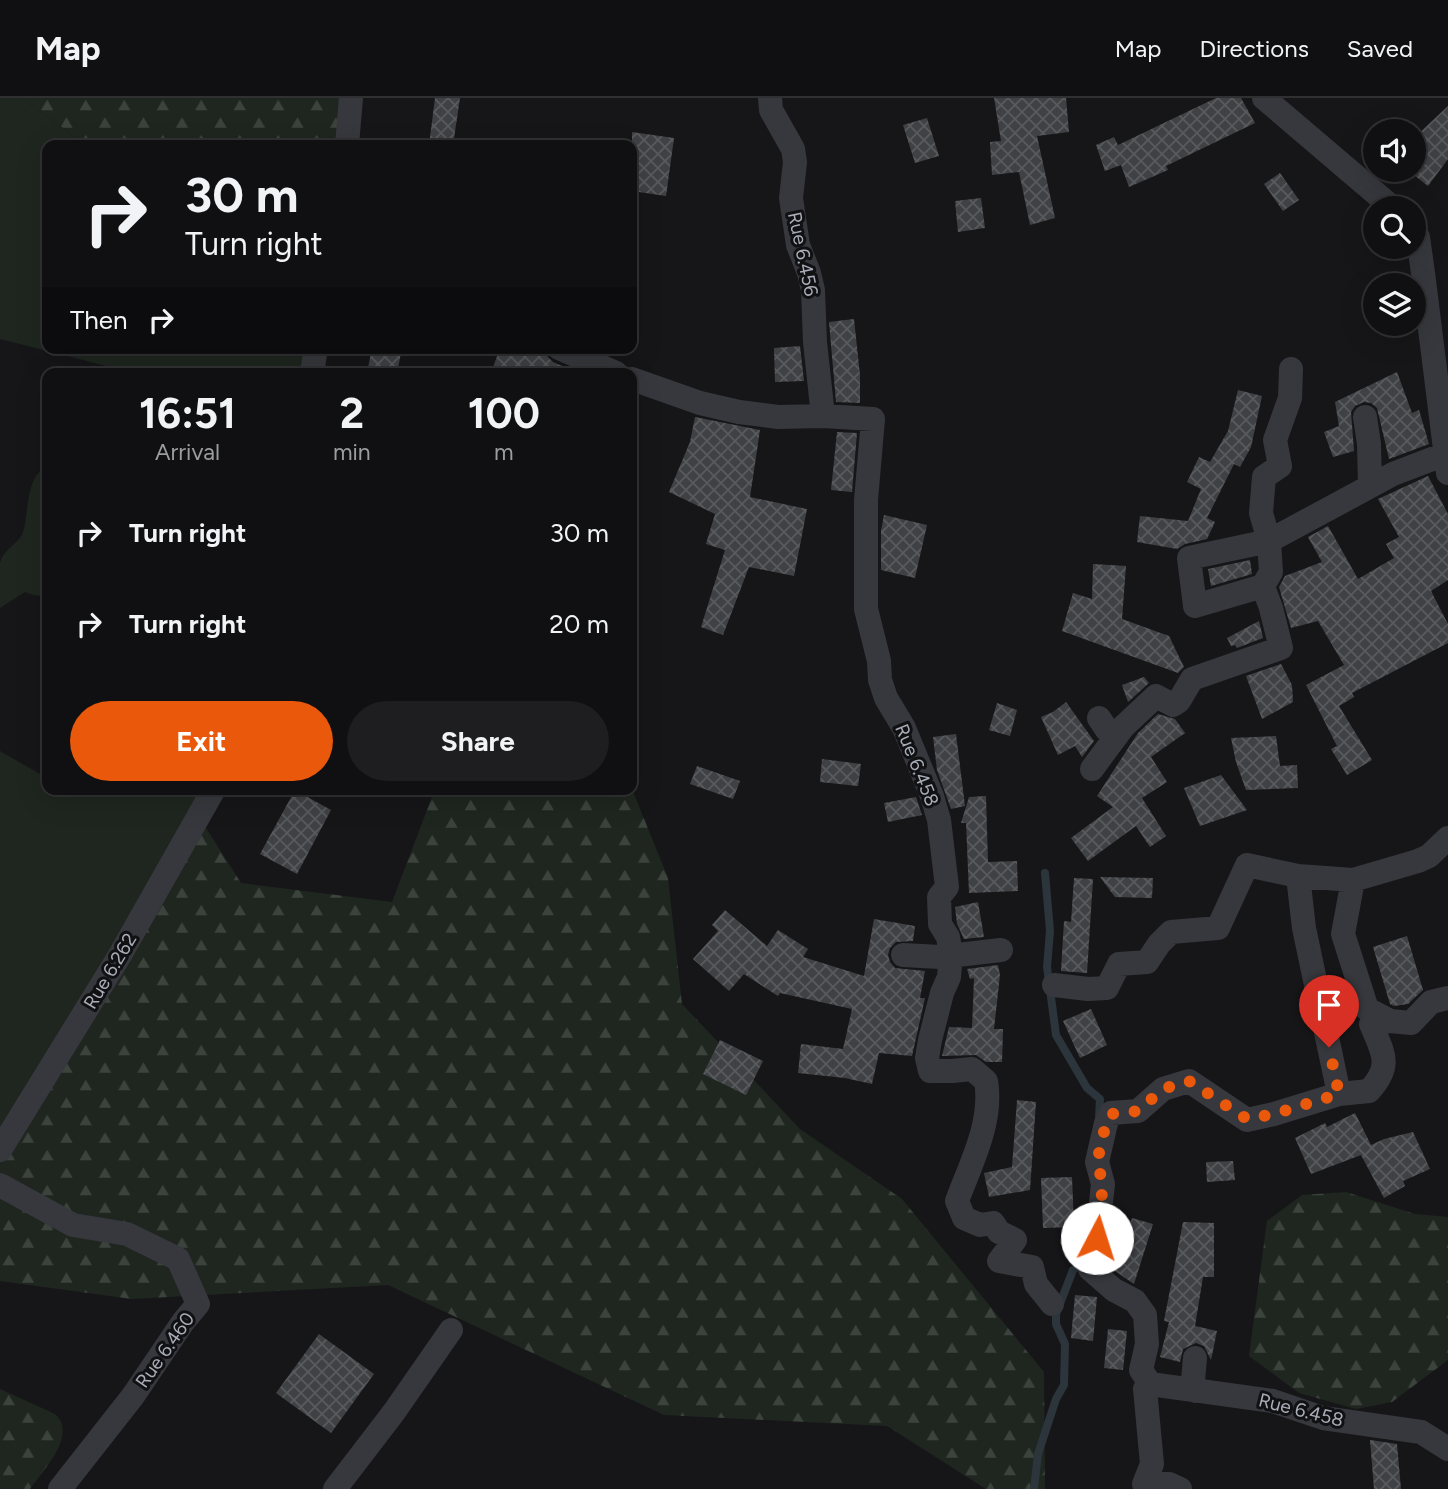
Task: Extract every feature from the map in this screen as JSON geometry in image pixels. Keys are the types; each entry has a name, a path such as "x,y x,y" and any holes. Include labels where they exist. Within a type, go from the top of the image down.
{"street":[{"path":"347,140 351,98"},
{"name":"Rue 6.456","path":"770,98 771,110 793,149 795,162 791,198 798,246 813,290 815,342 823,416"},
{"path":"1264,98 1379,196"},
{"path":"1291,369 1290,398 1275,440 1280,466 1264,477 1261,513 1269,541 1271,572 1263,586 1195,606 1189,558 1269,541 1370,485 1432,459 1447,465 1421,259"},
{"path":"573,354 605,368"},
{"name":"Rue 6.458","path":"637,381 700,403 740,412 778,417 873,419 866,499 866,609 886,698 904,728 939,820 947,887 939,897 940,925 948,937 951,954"},
{"path":"1365,417 1370,485"},
{"path":"1099,718 1107,730 1115,733 1156,696 1173,705 1179,701 1192,679 1281,648 1263,586"},
{"path":"1092,769 1123,727"},
{"name":"Rue 6.262","path":"4,1137 120,955 211,795"},
{"path":"1054,985 1107,988 1119,964 1147,962 1171,932 1218,928 1247,865 1298,876 1353,880 1418,861 1429,856 1448,838"},
{"path":"1298,876 1304,928 1339,1094"},
{"path":"1353,880 1343,934 1367,1009 1390,1021"},
{"path":"903,955 940,957 1001,950"},
{"path":"951,954 949,977 942,993 930,1041 927,1058 930,1071 972,1069 986,1081 989,1098 983,1130 957,1201 964,1218 980,1225 993,1223 999,1232 1015,1240 999,1261 1032,1267 1036,1284 1052,1304"},
{"path":"1180,1489 1169,1485 1143,1487 1152,1464 1145,1389 1150,1384 1141,1370 1147,1344 1145,1315 1135,1301 1114,1290 1090,1269 1097,1238 1103,1184 1097,1162 1106,1123 1111,1114 1138,1111 1163,1089 1189,1081 1247,1119 1274,1114 1339,1094 1369,1091 1379,1080 1385,1060 1371,1024 1390,1021 1411,1023 1431,1002 1448,998"},
{"name":"Rue 6.460","path":"0,1185 73,1225 127,1234 178,1259 198,1304 133,1395 60,1489"},
{"path":"335,1489 394,1412 451,1330"},
{"path":"1195,1358 1195,1391"},
{"name":"Rue 6.458","path":"1150,1384 1273,1401 1323,1418 1421,1432 1448,1449"}],"green space":[{"path":"0,98 21,98 80,140 42,140 42,350 0,339"},
{"path":"21,98 351,98 347,140 80,140"},
{"path":"59,354 314,354 312,368 114,368"},
{"path":"42,470 42,596 25,592 0,608 0,563 23,532 31,486"},
{"path":"0,751 42,775 42,795 210,795 0,1150"},
{"path":"433,795 634,795 668,878 682,1004 800,1129 902,1199 1044,1372 1045,1489 986,1489 887,1426 664,1415 388,1285 132,1299 0,1281 0,1150 199,817 241,883 392,902"},
{"path":"1346,1192 1415,1214 1448,1217 1448,1360 1392,1402 1356,1409 1299,1393 1249,1356 1267,1221 1302,1195"},
{"path":"0,1389 55,1414 61,1422 61,1442 30,1489 0,1489"}],"building":[{"path":"435,98 460,98 454,140 430,140"},
{"path":"994,98 1066,98 1069,132 1037,136 1055,218 1030,225 1019,172 992,175 990,142 1001,141"},
{"path":"1216,98 1241,98 1255,123 1166,166 1168,170 1129,187 1121,165 1105,171 1096,145 1114,137 1118,145"},
{"path":"1448,106 1448,159 1428,186 1423,182 1426,182 1426,127"},
{"path":"927,118 939,156 915,163 903,125"},
{"path":"632,132 674,138 666,196 637,192 637,140 632,140"},
{"path":"1280,173 1299,200 1283,211 1264,184"},
{"path":"981,198 985,228 958,232 955,201"},
{"path":"854,319 860,403 836,402 829,322"},
{"path":"800,346 804,381 775,382 774,348"},
{"path":"371,354 401,354 398,368 368,368"},
{"path":"498,354 543,354 567,368 493,368"},
{"path":"1397,372 1412,413 1419,410 1429,444 1389,459 1377,408 1364,402 1355,406 1351,412 1354,451 1333,457 1324,432 1339,426 1335,402"},
{"path":"1238,390 1262,396 1251,447 1240,467 1234,464 1207,518 1215,522 1207,539 1185,544 1177,549 1137,542 1140,516 1188,521 1201,489 1187,482 1199,457 1210,462 1228,431"},
{"path":"695,417 760,430 750,497 807,509 794,576 749,567 723,635 701,627 725,550 706,544 715,514 669,492 690,442"},
{"path":"837,432 857,433 852,492 831,490"},
{"path":"1428,476 1448,514 1448,580 1431,591 1448,624 1448,643 1352,693 1354,697 1339,706 1372,760 1347,775 1331,749 1337,746 1306,685 1344,665 1318,621 1291,628 1279,587 1285,576 1322,562 1308,537 1328,526 1358,579 1394,558 1386,544 1399,537 1378,499"},
{"path":"884,515 927,525 915,578 881,570 881,531"},
{"path":"1250,560 1252,574 1211,586 1208,569"},
{"path":"1093,564 1126,566 1122,619 1169,636 1184,667 1178,673 1062,631 1073,593 1092,599"},
{"path":"1259,621 1263,638 1237,648 1235,645 1231,646 1227,638"},
{"path":"1281,664 1292,685 1293,702 1262,719 1246,676"},
{"path":"1144,677 1149,683 1128,702 1122,685"},
{"path":"1066,702 1094,741 1082,757 1075,746 1058,755 1041,717"},
{"path":"997,703 1017,710 1010,736 989,730"},
{"path":"1158,714 1175,719 1185,733 1151,757 1167,782 1142,798 1166,836 1150,847 1136,826 1088,861 1071,838 1113,807 1097,796 1138,733"},
{"path":"956,734 965,806 951,809 937,770 933,737"},
{"path":"1276,736 1280,766 1297,765 1298,788 1246,790 1231,738"},
{"path":"822,759 861,764 858,786 820,782"},
{"path":"697,766 740,781 733,799 690,784"},
{"path":"1221,775 1247,810 1200,826 1184,788"},
{"path":"292,795 304,795 331,810 297,874 260,854"},
{"path":"986,796 988,862 1017,861 1018,891 969,893 966,823 961,823 969,797"},
{"path":"916,797 922,815 888,822 884,803"},
{"path":"1100,877 1153,878 1152,898 1115,897"},
{"path":"1074,878 1093,879 1087,973 1061,971 1064,921 1071,922"},
{"path":"978,902 984,937 964,939 957,924 955,907"},
{"path":"725,910 767,946 778,930 808,949 803,957 864,976 874,919 915,926 913,941 896,942 888,955 895,968 925,971 920,998 925,998 912,1056 879,1053 872,1084 798,1073 801,1044 843,1049 852,1009 780,993 778,996 744,974 729,991 693,959 718,931 712,925"},
{"path":"1407,936 1423,990 1408,1004 1394,1006 1390,1004 1373,947"},
{"path":"998,965 1000,975 994,1029 1003,1029 1002,1062 986,1062 976,1055 942,1056 949,1027 972,1028 974,978 970,979 967,969"},
{"path":"1091,1009 1107,1045 1080,1058 1063,1021"},
{"path":"720,1040 763,1061 746,1095 703,1074"},
{"path":"1017,1100 1036,1102 1030,1190 989,1197 984,1173 1012,1167"},
{"path":"1355,1113 1371,1145 1413,1132 1430,1169 1403,1181 1405,1186 1384,1198 1361,1155 1311,1174 1295,1138 1325,1123 1327,1127"},
{"path":"1233,1161 1235,1180 1207,1182 1206,1162"},
{"path":"1072,1177 1074,1227 1043,1228 1041,1178"},
{"path":"1132,1218 1153,1224 1134,1284 1115,1271"},
{"path":"1183,1222 1214,1223 1214,1277 1203,1277 1195,1326 1217,1331 1211,1360 1204,1346 1196,1343 1183,1349 1180,1362 1160,1357 1169,1322 1164,1321"},
{"path":"1075,1295 1097,1297 1093,1341 1071,1338"},
{"path":"1108,1329 1127,1331 1123,1370 1104,1368"},
{"path":"319,1334 374,1374 331,1433 276,1393"},
{"path":"1370,1440 1397,1444 1401,1489 1374,1489"}],"waterway":[{"path":"1045,873 1050,931 1047,967 1056,1035 1087,1088 1100,1099 1099,1117"},
{"path":"1034,1489 1038,1454 1056,1399 1064,1385 1065,1344 1056,1324 1056,1314 1073,1270 1086,1261"}],"route":[{"path":"1097,1238 1103,1184 1097,1162 1106,1123 1111,1114 1138,1111 1163,1089 1189,1081 1247,1119 1274,1114 1339,1094 1329,1047"}]}
